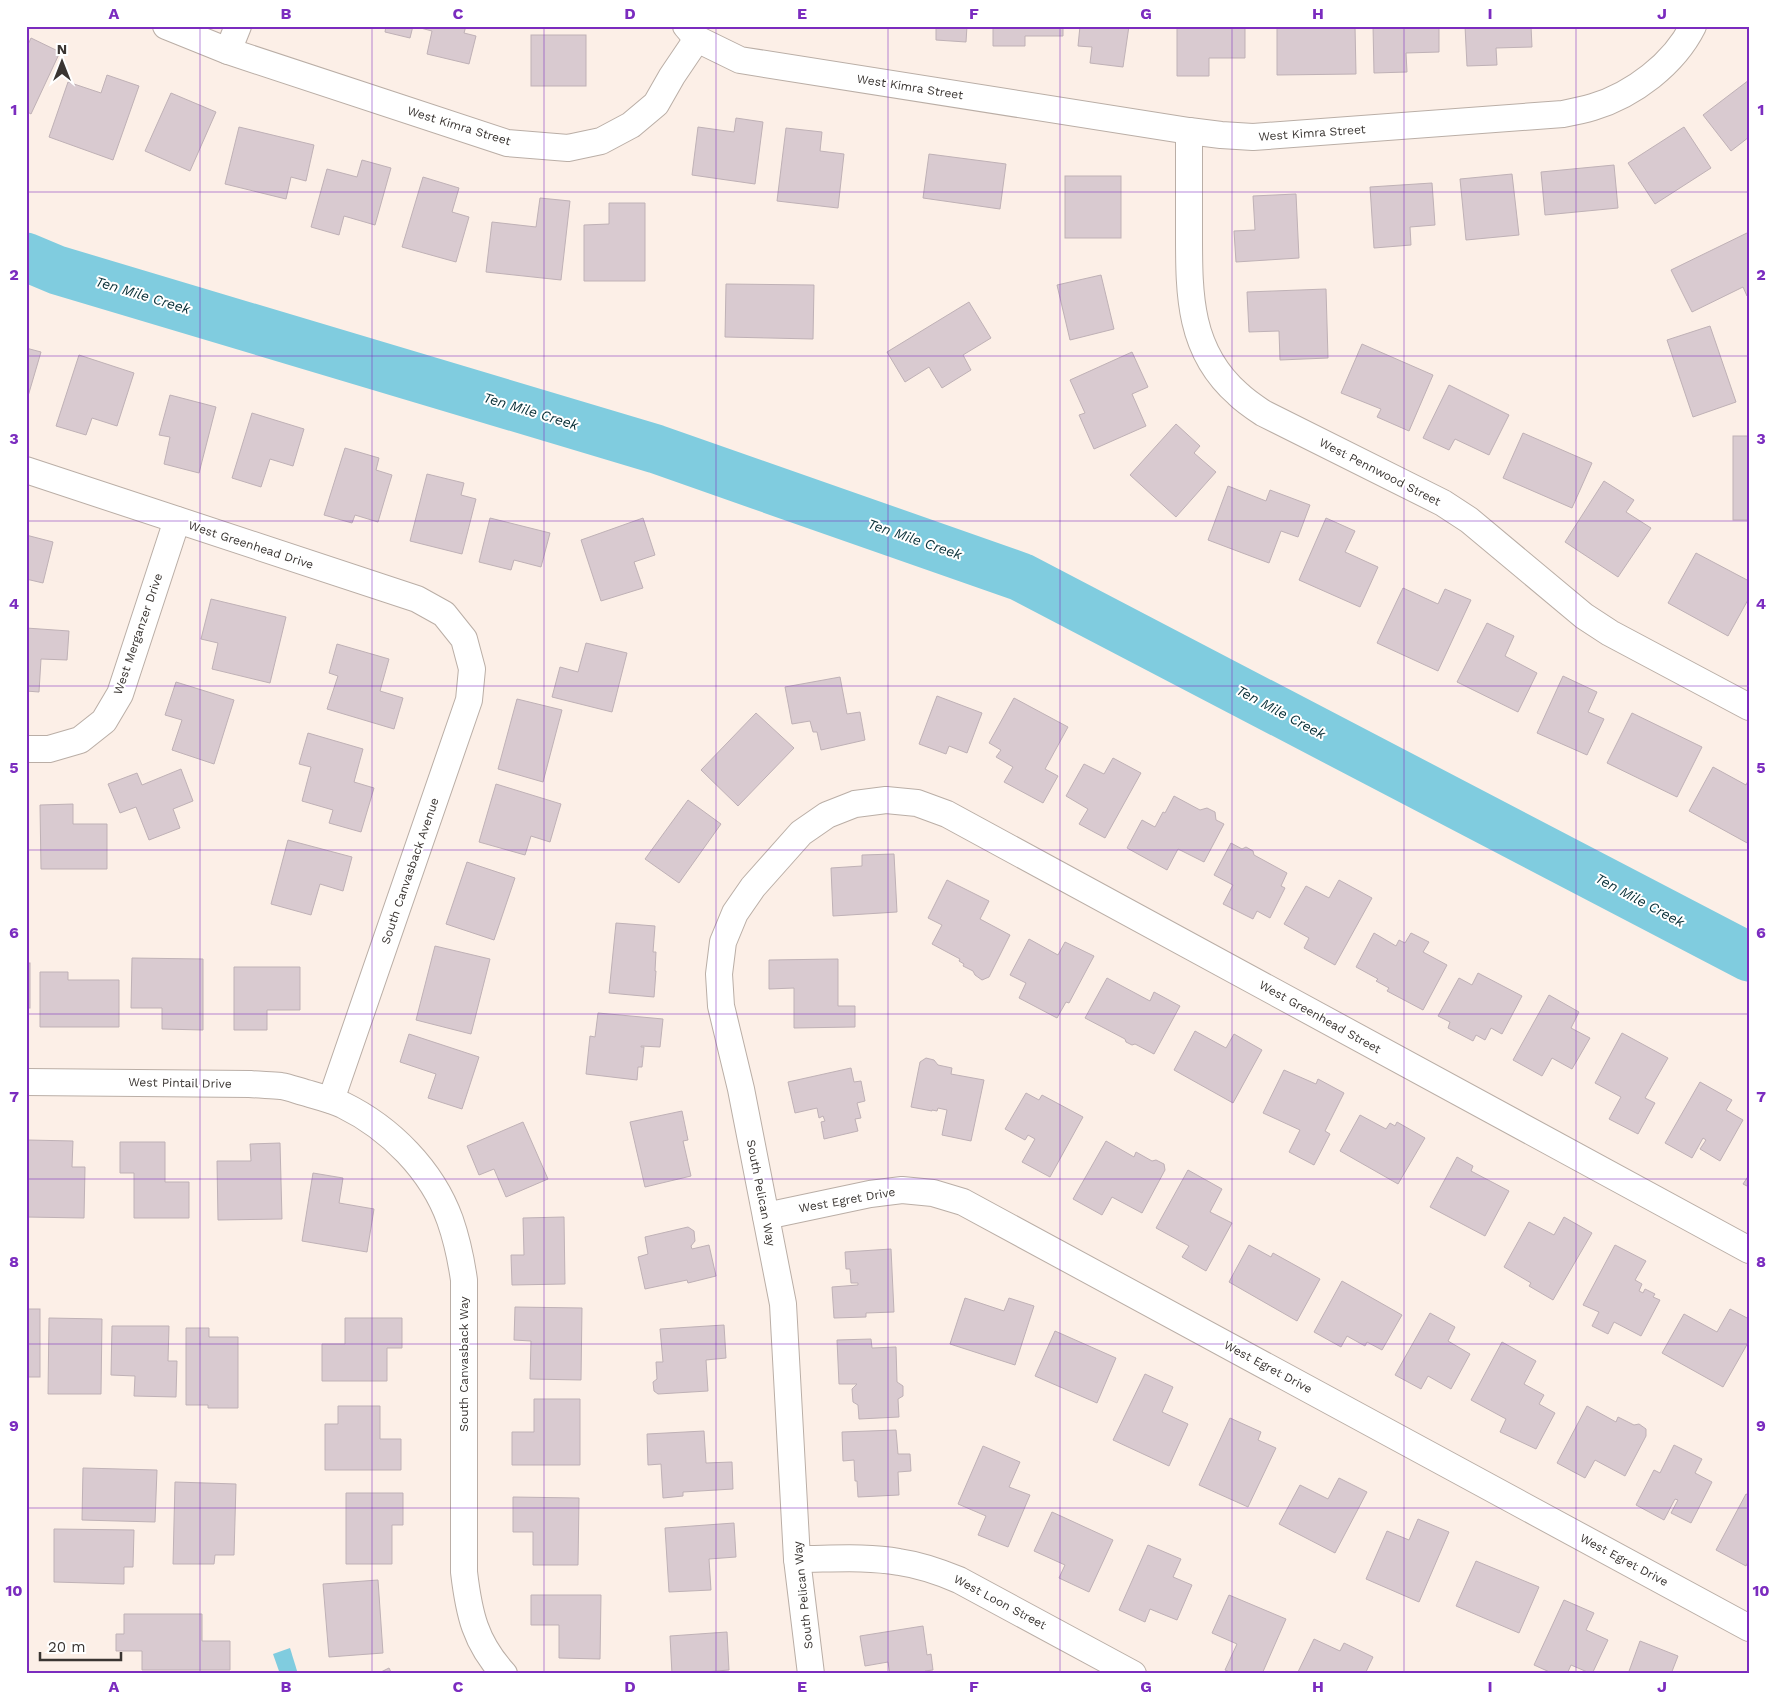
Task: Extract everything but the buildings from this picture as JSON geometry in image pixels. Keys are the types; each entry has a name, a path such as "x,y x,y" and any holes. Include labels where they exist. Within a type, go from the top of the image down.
{"street":[{"name":"West Kimra Street","path":"166,26 228,51 507,143 568,148 601,141 631,125 656,104 672,76 691,33 740,60 1189,131 1221,135 1277,136 1563,114 1594,107 1616,98 1649,78 1672,56 1693,26"},
{"path":"228,51 238,26"},
{"name":"West Pennwood Street","path":"1189,131 1189,281 1192,312 1201,343 1217,370 1237,394 1262,413 1449,507 1470,520 1584,616 1610,633 1749,707"},
{"name":"West Greenhead Drive","path":"26,470 417,599 444,614 464,639"},
{"name":"West Merganzer Drive","path":"26,749 49,749 80,740 104,721 120,694 176,520"},
{"name":"South Canvasback Avenue","path":"331,1100 469,700 472,669 464,639"},
{"name":"South Pelican Way","path":"811,1674 798,1559 783,1304 741,1089 722,1006 718,974 724,942 735,913 753,887 801,833 827,815 855,804 886,800"},
{"name":"West Greenhead Street","path":"886,800 917,803 947,814 1749,1250"},
{"name":"West Pintail Drive","path":"26,1082 250,1084 281,1086 331,1100"},
{"name":"South Canvasback Way","path":"331,1100 371,1122 396,1141 418,1164 436,1190 449,1218 459,1248 464,1280 464,1572 468,1604 477,1634 492,1661 504,1674"},
{"name":"West Egret Drive","path":"766,1216 870,1194 902,1190 933,1194 964,1202 1749,1628"},
{"name":"West Loon Street","path":"798,1559 866,1559 898,1562 929,1568 959,1580 1133,1674"}],"water":[{"path":"290,1648 298,1674 280,1674 273,1654"}],"waterway":[{"name":"Ten Mile Creek","path":"26,257 57,270 656,449 1021,577 1749,957"}]}
